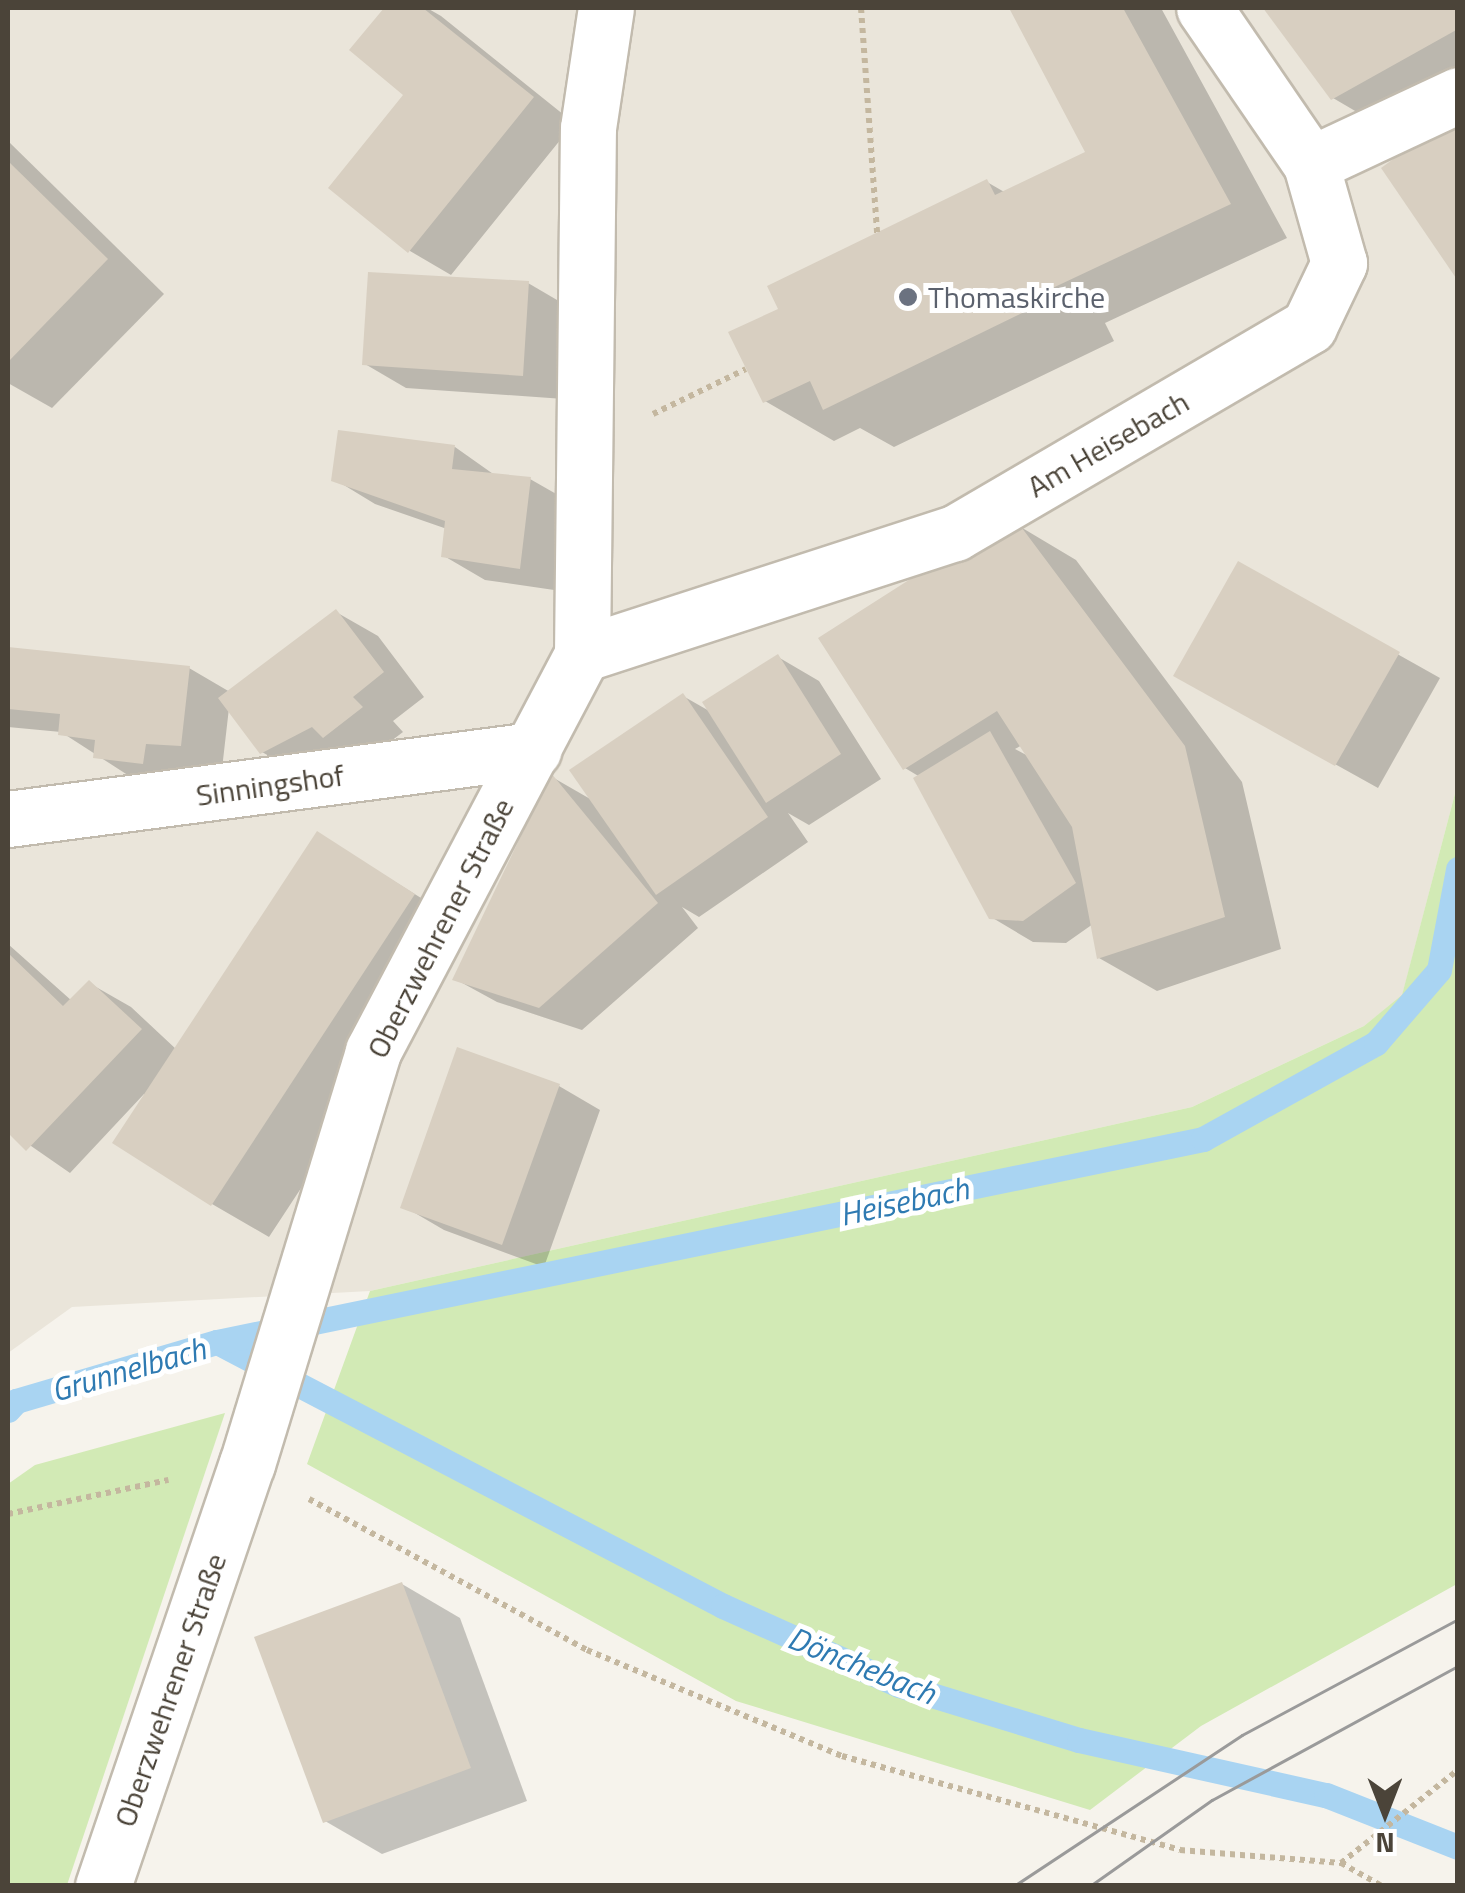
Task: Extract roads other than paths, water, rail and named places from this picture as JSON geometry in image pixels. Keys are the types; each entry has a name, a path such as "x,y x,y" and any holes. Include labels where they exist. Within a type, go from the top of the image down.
{"street":[{"name":"Oberzwehrener Straße","path":"103,1886 247,1464 373,1050 582,654 588,128 606,8"},
{"name":"Am Heisebach","path":"582,654 955,533 1309,326 1339,264 1311,164 1204,8"},
{"path":"1311,164 1458,96"},
{"name":"Sinningshof","path":"8,820 533,750"}],"waterway":[{"name":"Heisebach","path":"8,1410 16,1401 217,1342 1203,1139 1376,1043 1439,970 1458,869"},
{"name":"Dönchebach","path":"217,1342 723,1606 899,1685 1079,1740 1326,1795 1458,1847"}],"tram line":[{"path":"1014,1886 1242,1735 1458,1619"},
{"path":"1090,1886 1212,1800 1458,1666"}],"place":[{"name":"Thomaskirche","path":"908,297"}],"water label":[{"name":"Grunnelbach","path":"128,1369"}]}
